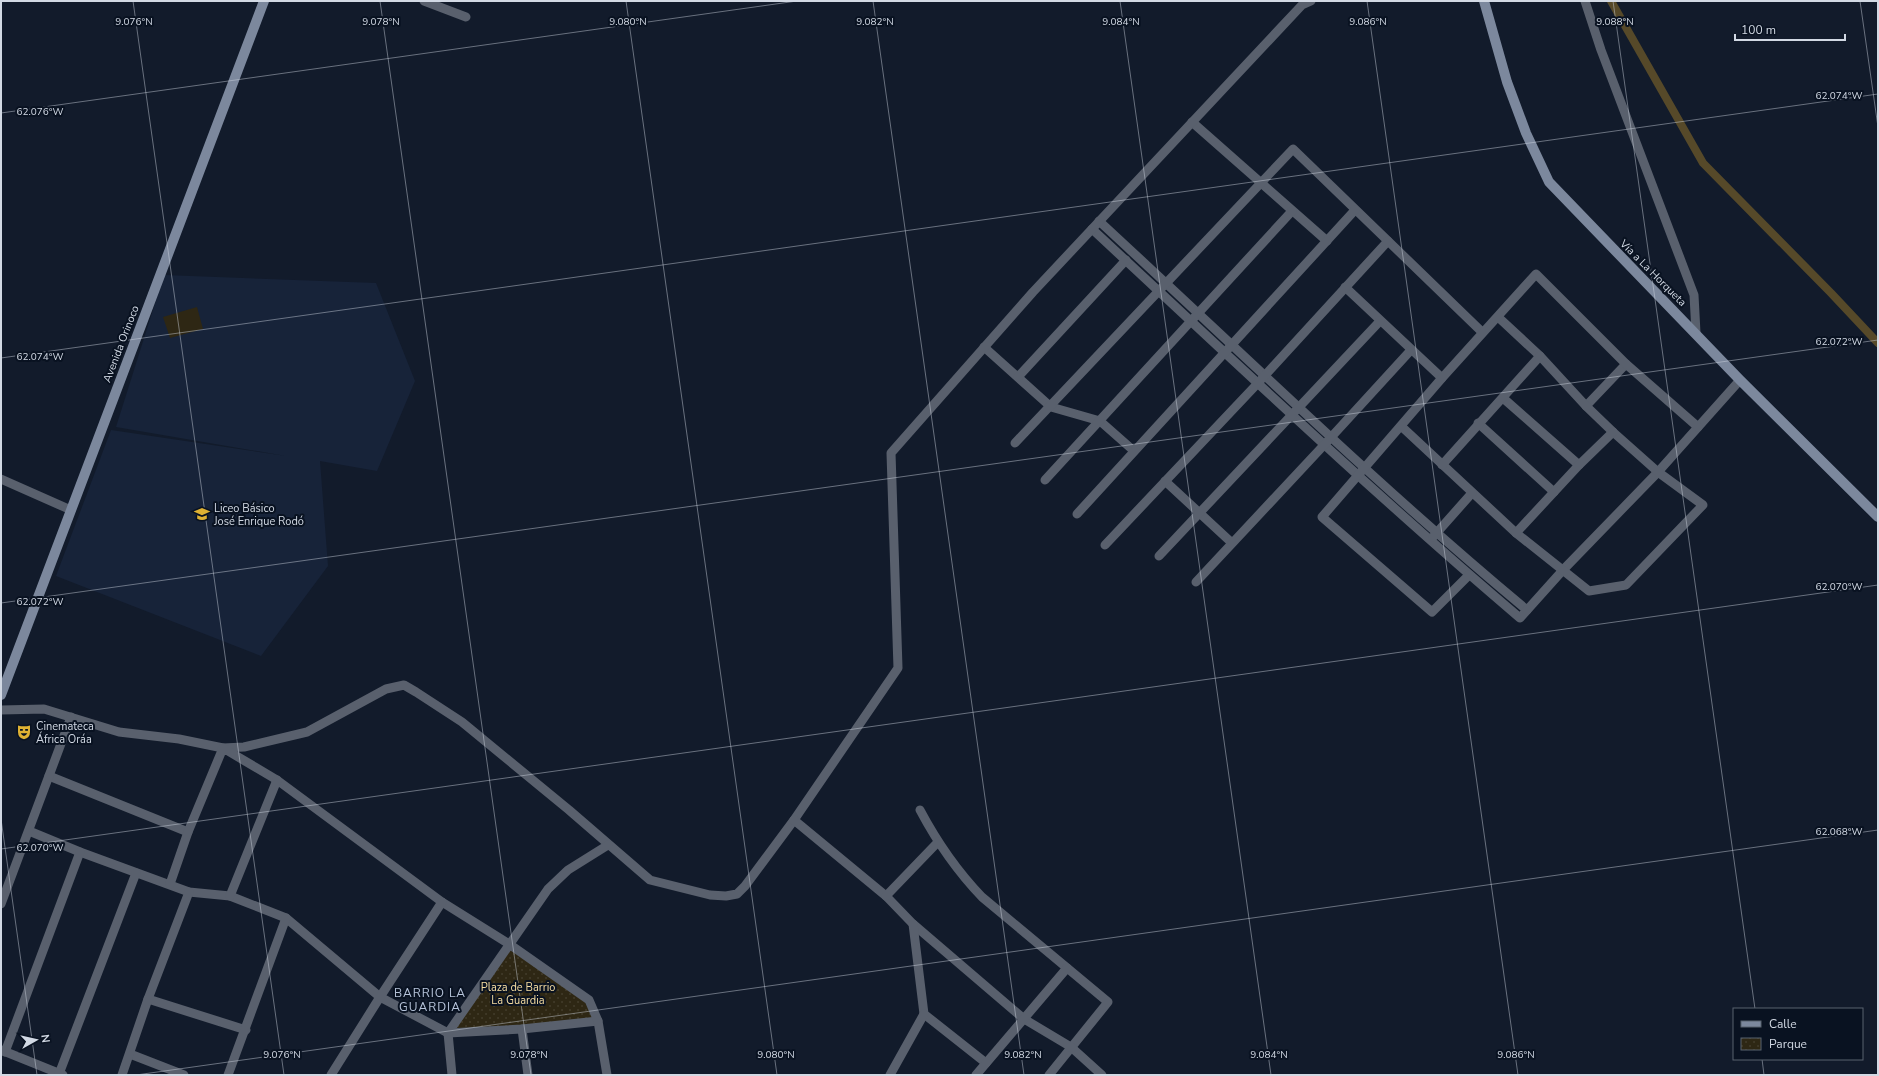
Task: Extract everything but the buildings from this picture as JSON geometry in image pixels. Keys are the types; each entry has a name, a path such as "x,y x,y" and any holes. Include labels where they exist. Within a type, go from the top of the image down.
{"main road":[{"name":"Avenida Orinoco","path":"1,695 264,1"},
{"name":"Vía a La Horqueta","path":"1484,1 1507,82 1526,133 1549,182 1602,239 1696,333 1740,380 1878,517"}],"street":[{"path":"424,1 466,16"},
{"path":"1,710 44,710 119,732 179,739 223,748 244,747 307,732 386,689 404,685 462,722 569,810 650,880 710,895 726,896 737,894 745,886 794,820 898,668 891,453 984,347 1099,221 1302,5 1311,1"},
{"path":"1585,1 1601,50 1694,295 1696,333"},
{"path":"1192,122 1261,181 1292,211 1327,241"},
{"path":"1015,443 1051,407 1261,181 1293,149 1482,332"},
{"path":"1077,514 1355,210"},
{"path":"1045,480 1192,322 1292,211"},
{"path":"1099,221 1332,437 1361,472"},
{"path":"1092,229 1324,445 1361,472 1434,536 1527,610"},
{"path":"1105,545 1258,383 1388,241"},
{"path":"1018,377 1126,260"},
{"path":"1469,575 1432,612 1322,517 1482,332 1536,274 1626,364 1698,427"},
{"path":"1345,287 1410,350 1442,378"},
{"path":"1401,426 1516,533 1589,592 1626,585 1704,505 1658,472 1613,432 1586,406 1540,356 1498,316"},
{"path":"1159,556 1380,321"},
{"path":"984,347 1051,407 1100,421 1134,451"},
{"path":"1196,582 1332,437 1410,350"},
{"path":"1442,465 1478,423 1540,356"},
{"path":"1586,406 1626,364"},
{"path":"1434,536 1469,575 1520,618 1562,570 1658,472 1740,380"},
{"path":"1502,398 1579,465"},
{"path":"1478,423 1554,492"},
{"path":"1516,533 1579,465 1613,432"},
{"path":"1,479 71,510"},
{"path":"1165,481 1232,543"},
{"path":"1434,536 1472,493"},
{"path":"1,904 71,717"},
{"path":"223,748 277,780 442,902 509,944 589,1000 598,1021 607,1075"},
{"path":"170,884 188,832 223,748"},
{"path":"49,776 188,832"},
{"path":"230,896 277,780"},
{"path":"920,810 938,842 970,885 982,897 1108,1002 1049,1075"},
{"path":"794,820 886,896 913,924 1024,1019 1071,1047 1102,1075"},
{"path":"29,831 80,852 189,892 230,896 286,918 380,997 448,1033 522,1029 598,1021"},
{"path":"886,896 938,842"},
{"path":"452,1075 448,1033 548,889 568,870 608,845"},
{"path":"80,852 3,1051 61,1074 136,873"},
{"path":"122,1075 148,999 189,892"},
{"path":"331,1075 442,902"},
{"path":"228,1075 246,1030 286,918"},
{"path":"890,1075 924,1014 913,924"},
{"path":"976,1075 1067,968"},
{"path":"148,999 246,1030"},
{"path":"924,1014 986,1063"},
{"path":"522,1029 528,1075"},
{"path":"130,1054 184,1075"}],"shaded area":[{"path":"164,275 376,283 415,381 377,471 320,461 328,566 261,656 56,576 111,430 286,456 116,427"}],"green space":[{"path":"197,307 203,329 170,338 163,317"},
{"name":"Plaza de Barrio La Guardia","path":"509,944 589,1000 598,1021 448,1033"}],"waterway":[{"path":"1611,1 1703,163 1878,343"}],"place":[{"name":"Liceo Básico José Enrique Rodó","path":"202,514"},
{"name":"Cinemateca África Oráa","path":"24,732"}],"district":[{"name":"BARRIO LA GUARDIA","path":"430,1000"}]}
